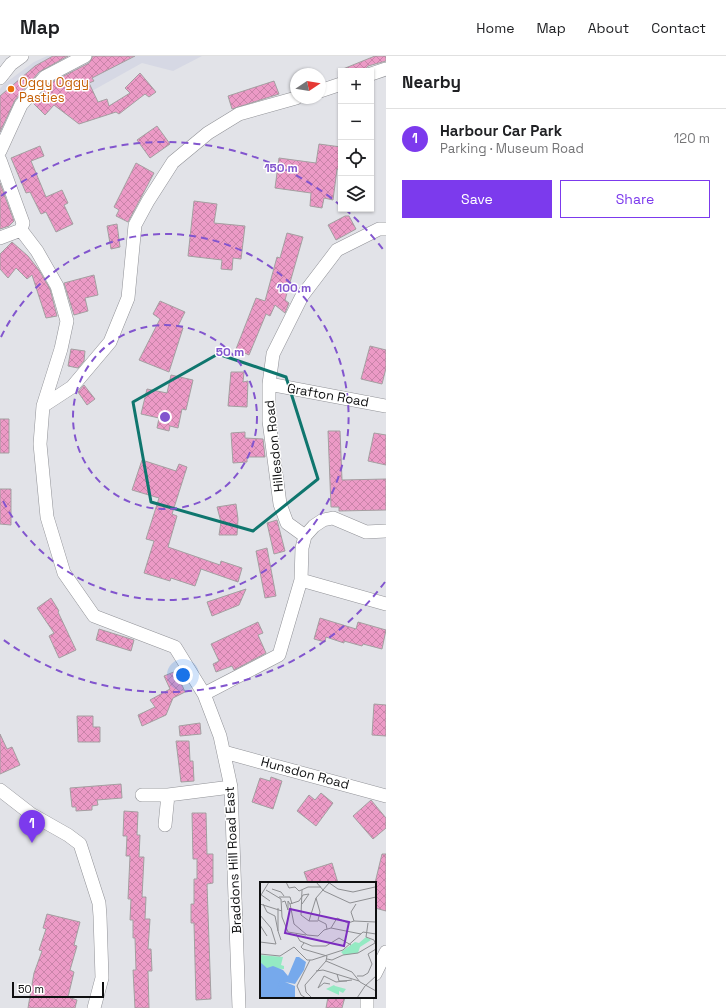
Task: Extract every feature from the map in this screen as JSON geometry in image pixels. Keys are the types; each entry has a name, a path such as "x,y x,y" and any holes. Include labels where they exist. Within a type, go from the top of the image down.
{"street":[{"path":"0,78 11,64 22,56"},
{"path":"0,151 21,105 46,77 85,56"},
{"path":"374,73 386,69"},
{"path":"326,89 338,85"},
{"path":"43,406 72,387 110,342 128,298 135,225 148,201 173,162 208,133 239,114 290,100"},
{"path":"0,160 20,210 23,223 20,230 0,238"},
{"name":"Hillesdon Road","path":"305,536 287,523 280,504 269,421 269,384 273,354 302,296 337,250 379,229 386,229"},
{"name":"Braddons Hill Road East","path":"20,230 37,250 57,286 67,321 61,349 43,406 40,444 47,517 64,573 94,616 175,647 204,694 224,752 231,787 239,1008"},
{"name":"Grafton Road","path":"269,384 386,406"},
{"path":"204,694 279,655 301,580 302,548 305,536 314,526 323,520 333,518 366,532 386,531"},
{"path":"301,580 386,604"},
{"name":"Hunsdon Road","path":"224,752 386,796"},
{"path":"142,795 168,795 231,787"},
{"path":"0,790 31,814 68,835 80,844 99,903 102,978 94,1008"},
{"path":"165,825 168,795"},
{"path":"376,972 386,952"}],"highlighted area":[{"path":"218,354 286,377 318,479 253,531 151,502 133,402"}],"shaded area":[{"path":"47,56 78,56 45,74 0,142 0,89 4,84 34,62"},
{"path":"93,56 202,56 173,71 142,63 83,96 71,90 53,77"}],"building":[{"path":"53,56 68,56 39,72 15,100 0,132 0,96 35,66"},
{"path":"93,56 135,56 92,78 94,81 89,83 98,102 107,99 109,106 130,93 125,88 140,73 156,92 149,97 145,94 119,114 116,112 79,124 54,105 45,115 33,103 50,83 89,63"},
{"path":"375,56 386,56 386,61 368,66 366,68 345,68"},
{"path":"274,81 279,94 232,109 228,96"},
{"path":"157,126 170,144 150,158 137,140"},
{"path":"319,144 338,147 338,169 333,200 324,198 322,208 310,206 311,193 275,188 279,158 316,163"},
{"path":"40,146 44,156 31,161 46,197 62,190 68,203 64,205 73,224 56,232 46,212 41,214 30,192 26,193 11,158"},
{"path":"136,163 154,173 128,222 116,216 119,210 114,207"},
{"path":"0,183 14,221 9,226 0,229"},
{"path":"194,201 217,204 214,223 245,226 241,259 233,258 232,270 221,269 222,260 188,256"},
{"path":"345,216 349,216 356,229 336,240 328,225"},
{"path":"117,224 120,247 111,249 107,226"},
{"path":"287,233 303,237 285,300 289,303 285,313 275,305 270,316 266,314 249,355 236,349 256,298 265,301 277,257 280,258"},
{"path":"12,242 28,256 39,270 50,289 57,316 46,318 32,275 27,279 16,268 8,278 0,269 0,254"},
{"path":"94,275 98,295 85,298 88,311 74,315 64,283"},
{"path":"160,301 185,312 178,326 183,328 169,372 139,360 160,319 153,314"},
{"path":"370,346 386,350 386,368 382,384 361,379"},
{"path":"71,349 85,351 84,361 78,368 68,366"},
{"path":"231,372 244,372 243,382 248,381 247,407 228,406"},
{"path":"171,375 193,380 186,410 182,409 178,428 170,426 169,431 157,428 159,418 141,414 147,389 167,393"},
{"path":"84,385 95,399 87,405 78,392"},
{"path":"0,419 9,419 9,453 0,453"},
{"path":"328,431 340,431 342,480 386,479 386,510 339,511 339,507 331,507"},
{"path":"245,432 245,438 263,439 265,457 247,457 247,462 233,463 231,433"},
{"path":"374,433 386,435 386,465 368,461"},
{"path":"142,460 176,471 179,464 187,467 172,514 177,516 168,547 220,565 221,561 242,568 238,582 201,569 195,586 171,578 170,581 144,573 154,541 146,539 159,498 132,490"},
{"path":"0,489 11,489 11,525 0,524"},
{"path":"236,504 238,519 237,535 219,535 221,522 217,507"},
{"path":"277,520 285,551 274,554 267,523"},
{"path":"267,548 276,596 265,598 256,551"},
{"path":"246,589 239,605 212,616 207,602"},
{"path":"51,598 59,611 58,612 76,650 59,658 49,636 54,633 37,608"},
{"path":"320,618 356,629 358,622 386,630 382,649 344,641 344,643 326,637 325,642 314,639"},
{"path":"258,622 263,633 258,635 266,653 234,670 232,666 216,672 213,664 219,661 211,644"},
{"path":"99,629 134,640 131,651 96,640"},
{"path":"176,671 185,692 173,698 166,715 142,726 138,715 155,707 150,700 170,689 164,676"},
{"path":"374,704 386,705 386,736 372,735"},
{"path":"77,716 93,716 93,727 100,727 100,742 78,742"},
{"path":"200,723 201,734 180,736 179,726"},
{"path":"0,734 7,749 12,747 20,765 0,774"},
{"path":"176,741 189,741 190,761 193,761 194,781 181,782"},
{"path":"271,777 282,781 273,809 252,802 260,778 270,781"},
{"path":"121,784 122,798 97,800 98,805 92,806 92,810 76,811 76,807 72,807 70,788"},
{"path":"321,793 333,803 316,826 297,811 309,795 315,800"},
{"path":"371,800 386,818 386,828 373,839 353,816"},
{"path":"124,811 138,812 137,835 140,835 139,857 144,857 142,897 146,897 145,919 150,919 148,949 151,949 152,971 148,971 149,1008 135,1008 133,970 136,970 135,938 133,938 133,920 130,920 131,899 128,899 130,856 126,856 127,836 123,836"},
{"path":"192,813 206,813 207,854 213,854 213,883 207,884 211,999 196,1000 194,923 191,923 191,904 194,904 194,879 197,879 197,859 193,859"},
{"path":"382,854 386,854 386,911 376,908 375,882"},
{"path":"332,863 338,882 308,882 304,872"},
{"path":"47,914 80,922 74,945 77,946 70,970 74,972 68,997 77,1000 75,1008 28,1008 34,973 42,951 39,950 46,929 43,928"},
{"path":"328,998 345,998 342,1008 326,1008"}],"place":[{"name":"Oggy Oggy Pasties","path":"11,89"},
{"name":"Harbour Car Park","path":"32,843"}]}
